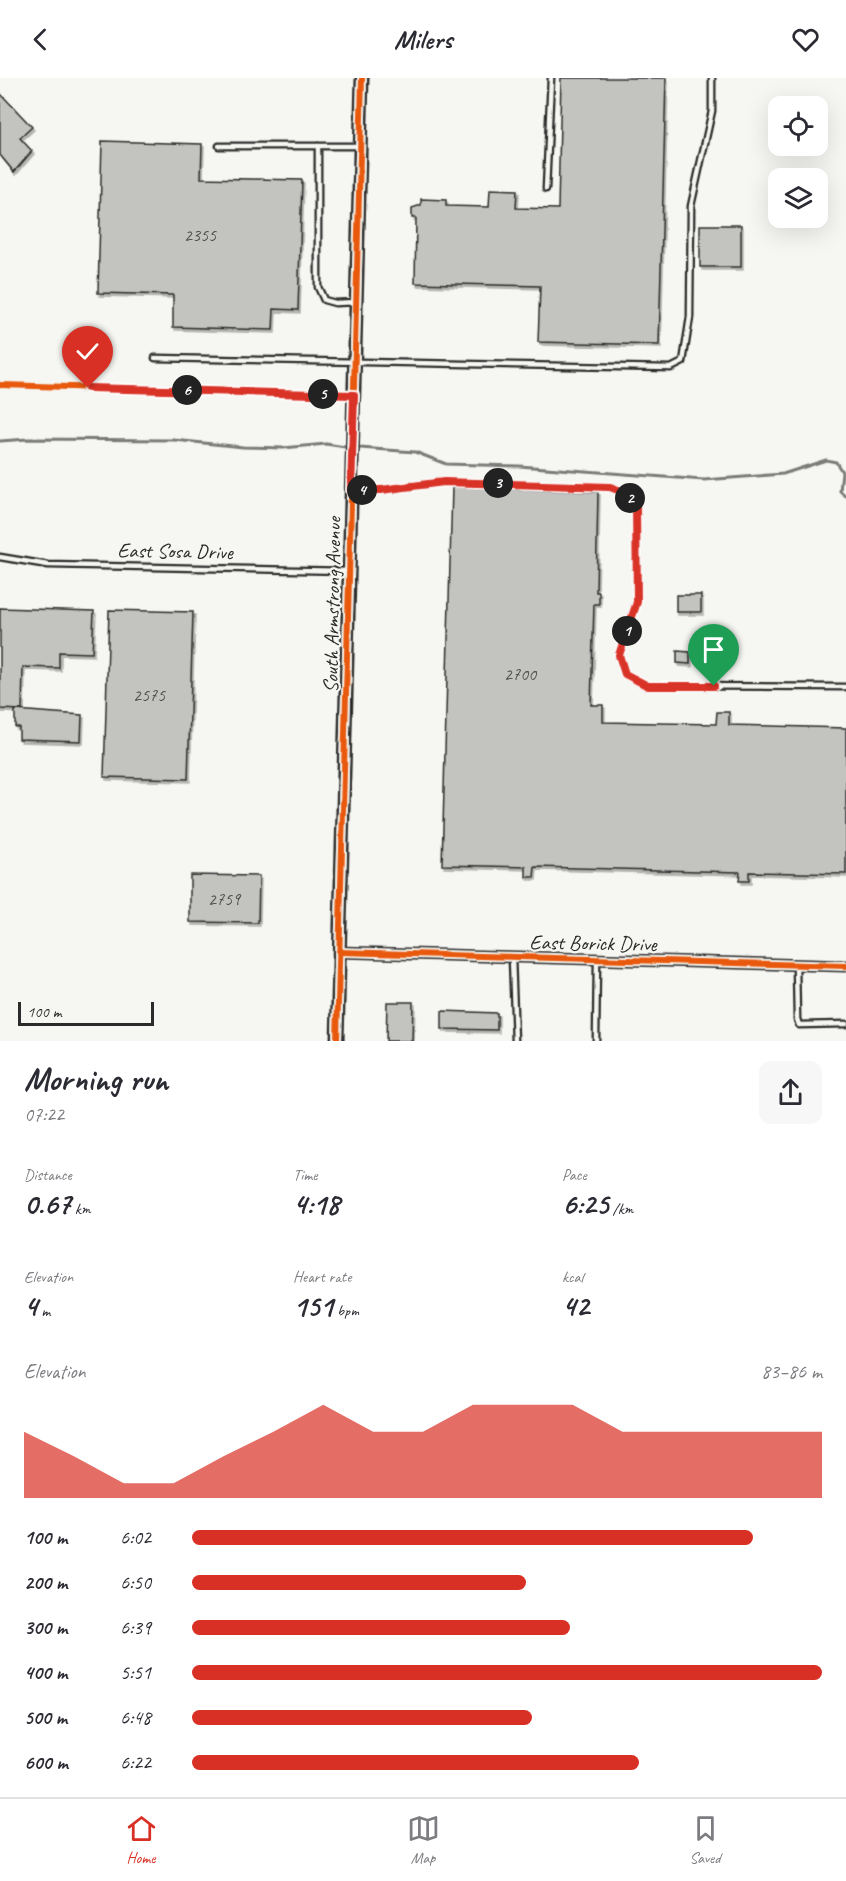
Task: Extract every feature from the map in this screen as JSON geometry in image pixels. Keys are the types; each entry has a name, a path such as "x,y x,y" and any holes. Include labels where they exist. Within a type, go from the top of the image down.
{"street":[{"name":"South Armstrong Avenue","path":"337,1041 362,78"},
{"name":"East Borick Drive","path":"339,952 846,966"}],"lane":[{"path":"546,189 551,78"},
{"path":"155,358 355,364 670,368 683,362 690,317 691,206 712,111 712,78"},
{"path":"219,146 361,146"},
{"path":"318,146 318,287 324,300 335,303 357,302"},
{"path":"351,490 381,490 444,482 610,487 626,493 636,505 637,602 619,655 625,674 648,686 846,687"},
{"name":"East Sosa Drive","path":"0,557 48,565 349,571"},
{"path":"512,958 515,1041"},
{"path":"596,1041 597,960"},
{"path":"796,965 796,1019 799,1025 846,1023"}],"building":[{"path":"561,78 666,78 659,345 538,342 540,286 415,283 416,218 412,218 412,208 421,205 421,199 446,200 446,206 489,207 490,189 517,190 516,208 558,209"},
{"path":"0,93 32,127 20,138 32,151 14,172 0,155"},
{"path":"102,141 202,144 201,178 302,180 298,310 274,309 273,330 173,327 173,295 98,293"},
{"path":"700,225 741,225 741,267 700,267"},
{"path":"452,487 598,492 596,592 599,592 599,604 594,604 591,705 603,705 603,722 716,724 717,712 729,712 729,725 846,728 846,874 749,872 749,881 739,881 740,872 535,867 534,877 526,877 526,867 442,865"},
{"path":"676,595 701,595 701,612 676,612"},
{"path":"0,608 94,611 92,653 59,652 59,668 23,667 22,710 0,709"},
{"path":"109,610 193,612 188,779 104,777"},
{"path":"677,651 690,652 690,664 677,663"},
{"path":"15,710 82,715 81,741 19,739 19,727 15,727"},
{"path":"190,875 259,876 258,923 190,922"},
{"path":"387,1002 413,1002 412,1041 386,1041"},
{"path":"442,1011 497,1013 497,1030 442,1029"}],"waterway":[{"path":"0,441 28,439 174,440 243,447 283,448 326,444 345,447"},
{"path":"360,448 415,452 446,464 519,466 704,480 783,474 826,460 836,462 842,472 840,491 846,496"}],"cycle path":[{"path":"337,1041 362,78"},
{"path":"0,385 354,395"},
{"path":"339,952 846,966"}],"route":[{"path":"88,388 354,395 351,490 381,490 444,482 610,487 626,493 636,505 637,602 619,655 625,674 648,686 714,686"}]}
